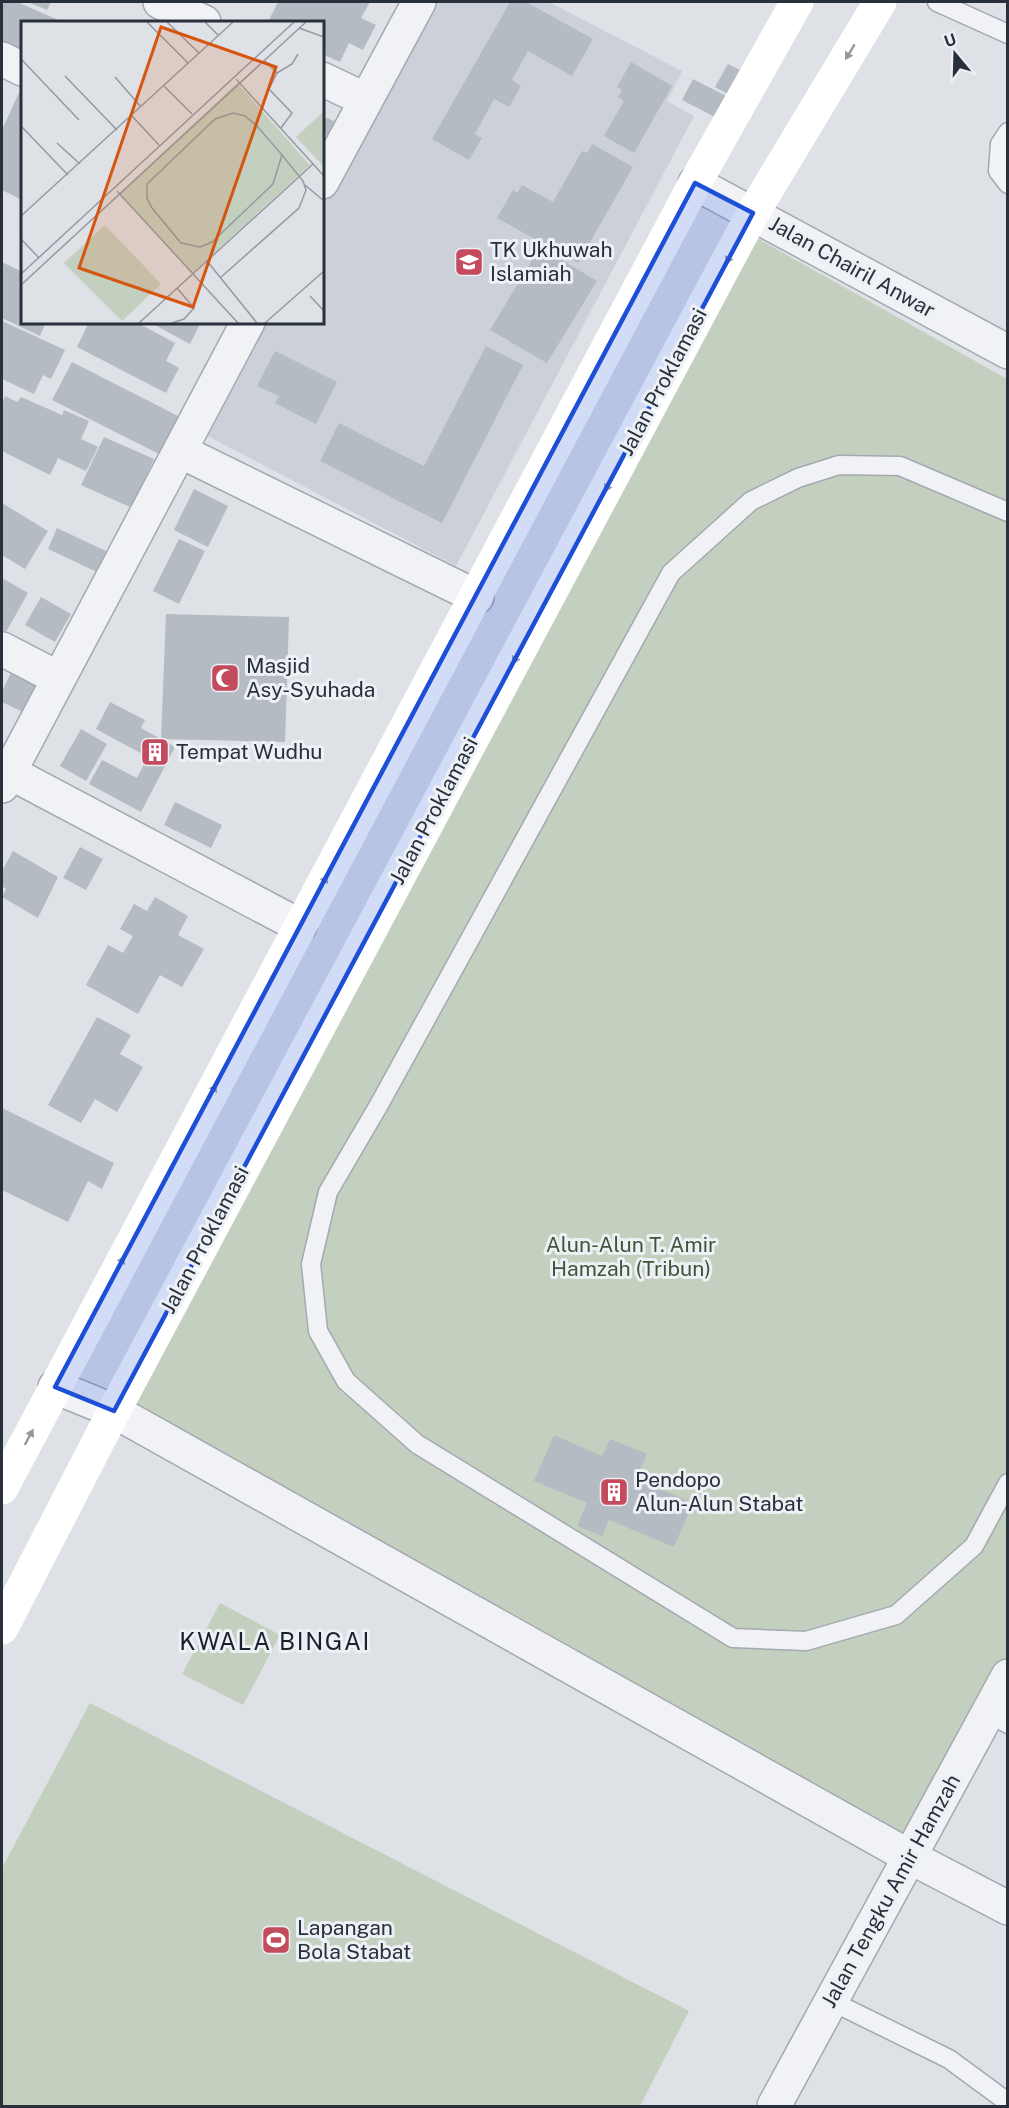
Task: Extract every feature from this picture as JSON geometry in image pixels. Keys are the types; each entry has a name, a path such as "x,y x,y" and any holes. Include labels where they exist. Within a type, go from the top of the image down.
{"street":[{"path":"160,2 202,21"},
{"path":"324,178 419,2"},
{"path":"2,1488 695,183 797,2"},
{"name":"Jalan Proklamasi","path":"2,1628 114,1412 753,213 880,2"},
{"path":"2,59 21,68"},
{"path":"324,80 366,100"},
{"name":"Jalan Chairil Anwar","path":"695,183 1008,352"},
{"path":"247,324 5,779 300,926"},
{"path":"180,451 477,597"},
{"path":"2,648 58,678"},
{"path":"55,1387 114,1412 910,1857 1008,1908"},
{"name":"Jalan Tengku Amir Hamzah","path":"774,2106 910,1857 998,1718 1008,1676"}],"lane":[{"path":"937,2 1008,33"},
{"path":"1008,132 1000,144 998,171 1008,184"},
{"path":"1008,513 900,466 839,465 798,478 751,501 670,573 380,1103 328,1192 311,1264 318,1330 346,1381 417,1444 734,1638 806,1641 896,1615 974,1546 1008,1483"},
{"path":"831,2001 949,2059 1002,2098 1008,2106"}],"highlighted area":[{"path":"695,183 753,213 114,1411 55,1387"}],"shaded area":[{"name":"TK Ukhuwah Islamiah","path":"429,2 549,2 682,71 667,101 694,116 456,566 200,432 257,324 324,324 324,200"}],"green space":[{"name":"Alun-Alun T. Amir Hamzah (Tribun)","path":"748,233 1007,379 1007,1658 906,1844 124,1408"},
{"path":"220,1603 280,1635 243,1705 182,1674"},
{"name":"Lapangan Bola Stabat","path":"90,1703 689,2011 640,2106 2,2106 2,1868"}],"building":[{"path":"2,2 17,2 61,21 21,21 21,59 2,50"},
{"path":"28,2 51,2 47,10"},
{"path":"278,2 370,2 361,18 376,25 363,50 349,43 340,62 324,55 324,21 268,21"},
{"path":"510,2 526,2 593,39 572,76 528,51 512,80 521,86 509,107 494,99 475,134 482,138 469,160 432,139"},
{"path":"631,62 672,86 634,153 604,136 624,101 618,97 622,90 617,87"},
{"path":"728,64 750,75 737,99 715,87"},
{"path":"693,79 726,96 715,117 682,100"},
{"path":"21,88 21,200 2,190 2,130"},
{"path":"324,117 334,121 328,136 324,134"},
{"path":"592,144 633,167 578,263 497,218 513,190 517,193 522,185 553,202 582,151 587,153"},
{"path":"540,247 597,281 547,363 490,330"},
{"path":"2,262 21,272 21,324 45,324 40,336 2,318"},
{"path":"2,321 65,350 51,379 43,375 34,394 2,379"},
{"path":"88,324 140,324 175,343 166,361 179,368 166,393 77,347"},
{"path":"153,324 200,324 190,344"},
{"path":"486,346 523,365 442,523 320,461 339,423 424,466"},
{"path":"275,351 337,382 316,424 275,403 279,396 257,386"},
{"path":"72,362 180,417 161,455 52,400"},
{"path":"5,396 17,402 21,397 62,415 64,410 89,421 81,439 98,447 86,471 58,458 50,475 2,451 2,403"},
{"path":"104,437 154,459 132,508 81,485"},
{"path":"194,489 228,506 208,547 174,530"},
{"path":"2,503 48,531 25,569 2,555"},
{"path":"57,528 108,552 99,573 48,549"},
{"path":"179,539 205,551 179,604 153,591"},
{"path":"2,578 28,593 6,632 2,629"},
{"path":"41,597 71,614 55,642 25,625"},
{"name":"Masjid Asy-Syuhada","path":"166,614 289,617 285,742 161,739"},
{"path":"11,672 38,685 25,713 2,702 2,692"},
{"name":"Tempat Wudhu","path":"110,702 145,720 141,728 175,747 141,812 89,784 102,760 137,778 148,757 96,729"},
{"path":"81,729 107,744 86,781 60,766"},
{"path":"175,802 222,825 211,848 164,825"},
{"path":"80,847 103,859 86,890 63,878"},
{"path":"13,851 58,877 38,918 2,897 6,889 2,886 2,871"},
{"path":"155,897 188,916 178,935 204,949 182,987 160,975 138,1014 86,985 108,945 123,953 133,936 120,929 134,904 147,911"},
{"path":"97,1017 131,1035 120,1054 143,1067 117,1112 95,1099 81,1123 48,1105"},
{"path":"2,1108 114,1163 102,1189 88,1181 68,1222 2,1190"},
{"name":"Pendopo Alun-Alun Stabat","path":"554,1435 602,1456 610,1439 647,1454 636,1479 693,1503 674,1547 609,1520 602,1536 577,1526 587,1503 534,1481"}],"place":[{"name":"TK Ukhuwah Islamiah","path":"469,262"},
{"name":"Masjid Asy-Syuhada","path":"225,678"},
{"name":"Tempat Wudhu","path":"155,752"},
{"name":"Pendopo Alun-Alun Stabat","path":"614,1492"},
{"name":"Lapangan Bola Stabat","path":"276,1940"}],"district":[{"name":"KWALA BINGAI","path":"275,1642"}]}
